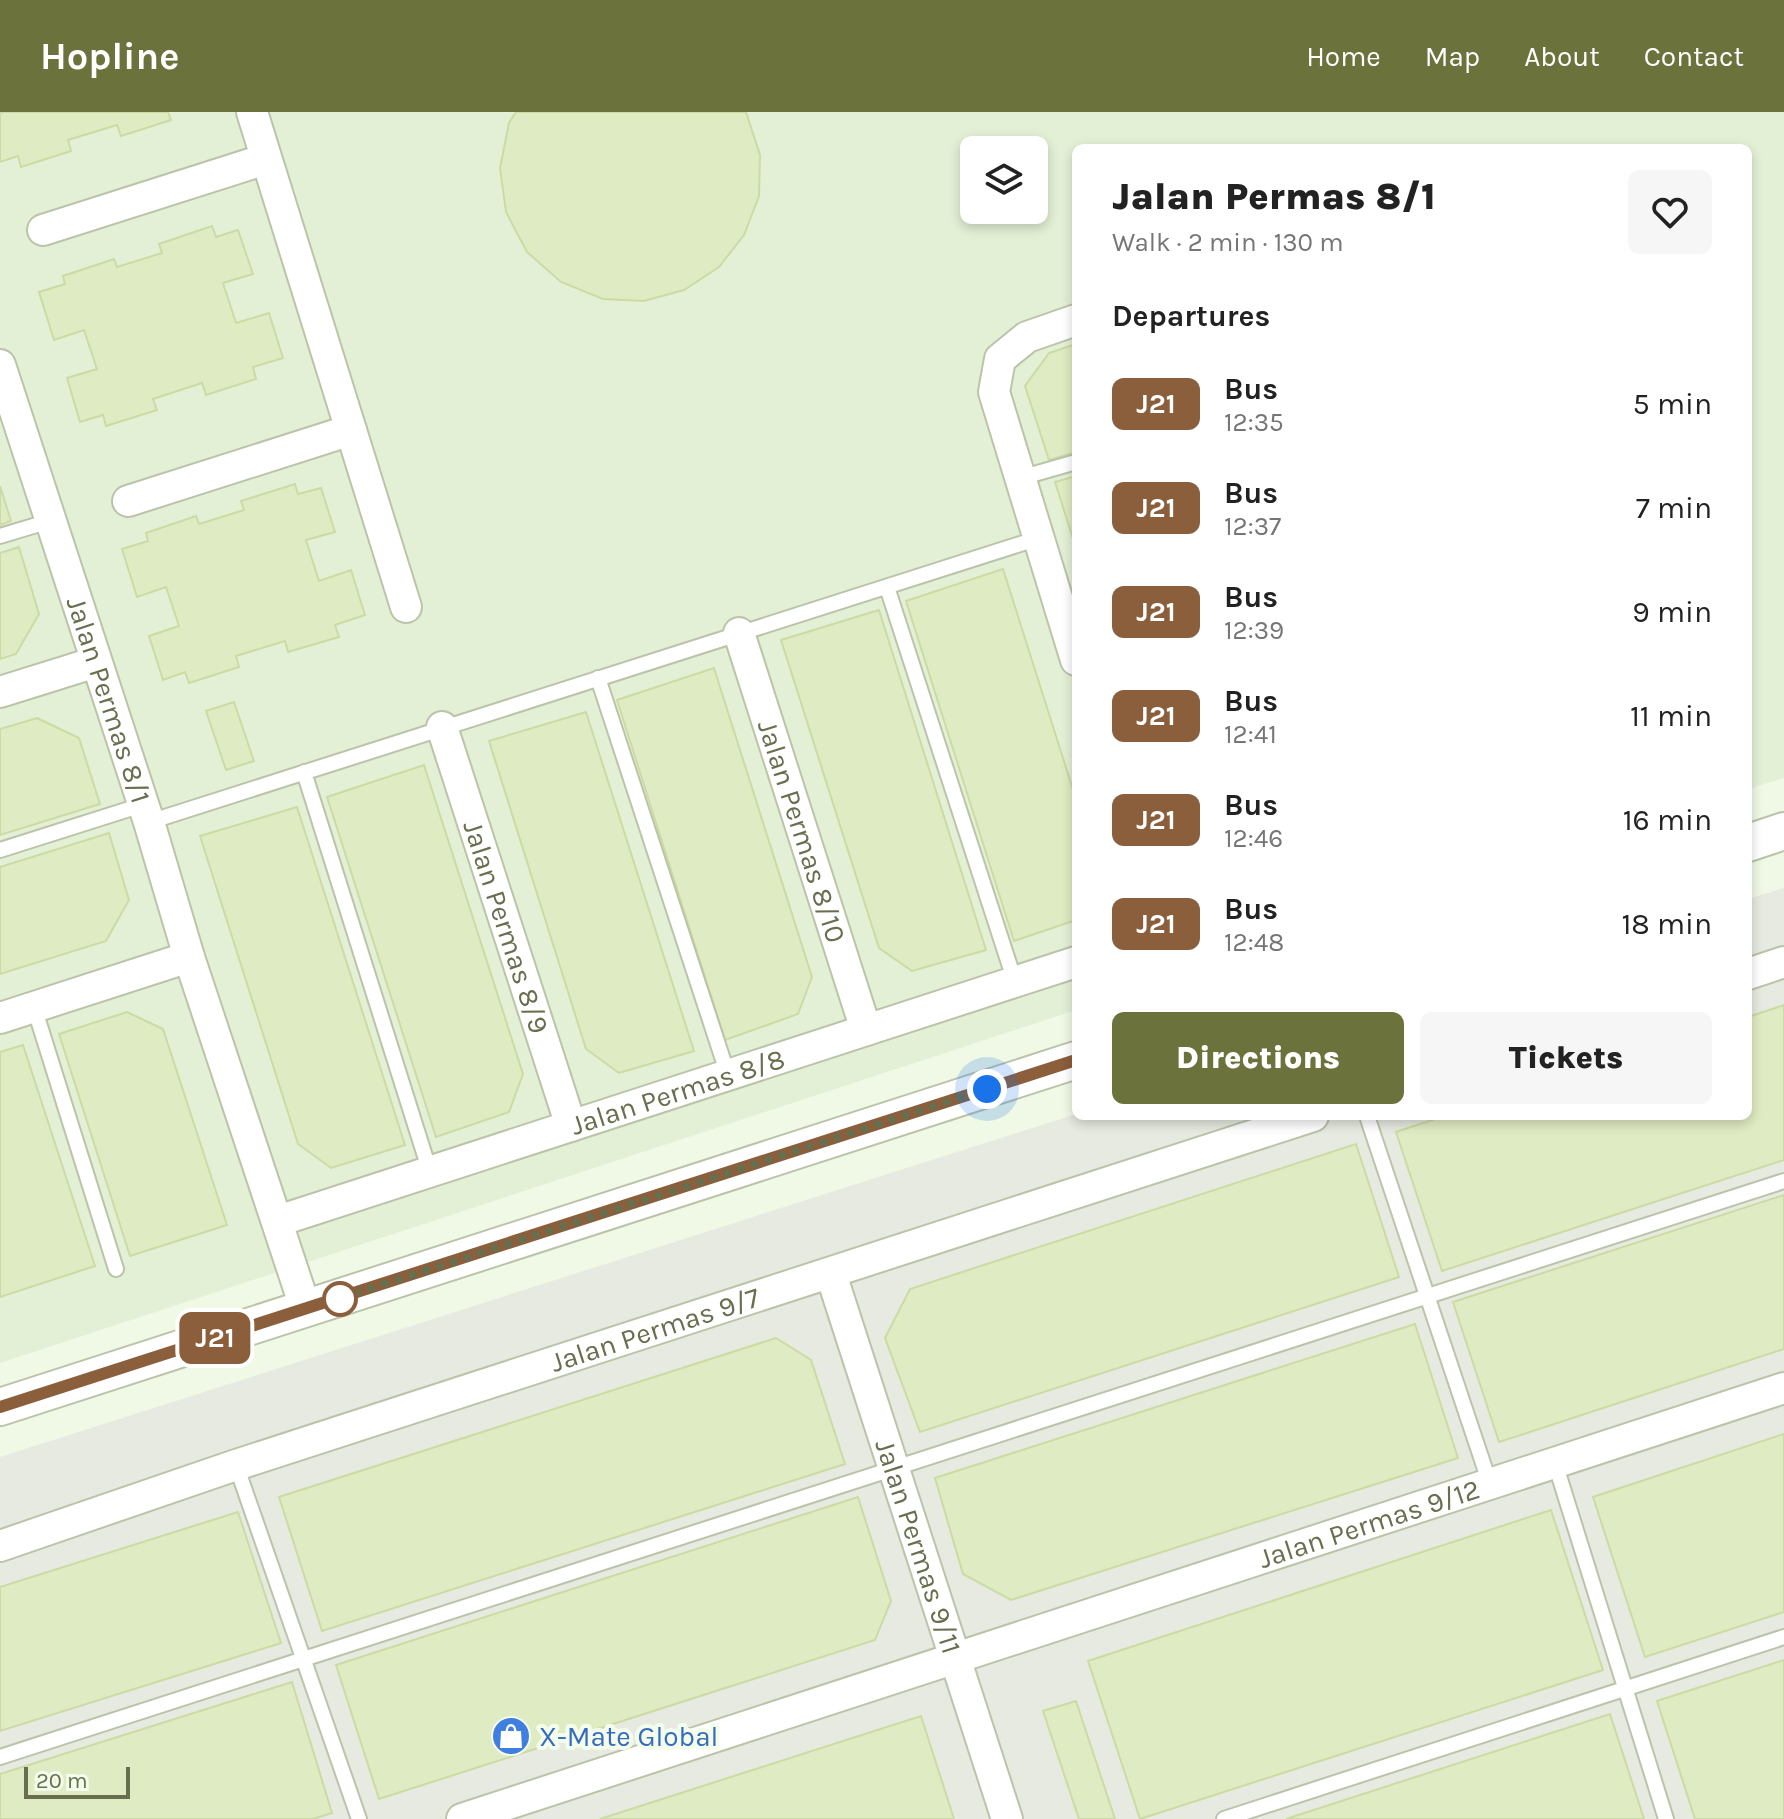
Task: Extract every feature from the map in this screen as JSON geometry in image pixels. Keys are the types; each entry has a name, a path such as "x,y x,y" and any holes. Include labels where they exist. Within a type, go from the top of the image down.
{"street":[{"path":"252,112 406,607"},
{"path":"43,230 266,159"},
{"path":"1070,624 1039,538 994,392 1000,359 1027,337 1072,321"},
{"name":"Jalan Permas 8/1","path":"0,365 146,814 189,957 306,1310"},
{"path":"128,501 351,430"},
{"name":"Jalan Permas 8/10","path":"739,633 866,1030"},
{"path":"0,692 96,662"},
{"name":"Jalan Permas 8/9","path":"442,727 571,1126"},
{"path":"1752,842 1784,831"},
{"path":"0,1018 189,957"},
{"path":"1752,973 1784,962"},
{"name":"Jalan Permas 8/8","path":"278,1221 1072,963"},
{"path":"0,1407 1072,1061"},
{"name":"Jalan Permas 9/7","path":"0,1546 236,1465 1301,1120"},
{"name":"Jalan Permas 9/11","path":"831,1274 1007,1819"},
{"name":"Jalan Permas 9/12","path":"462,1819 1784,1388"}],"lane":[{"path":"1020,478 1072,463"},
{"path":"0,536 50,521"},
{"path":"0,850 304,772 1039,538"},
{"path":"887,587 1015,982"},
{"path":"598,678 728,1075"},
{"path":"304,772 430,1172"},
{"path":"34,1007 116,1269"},
{"path":"1368,1120 1490,1484"},
{"path":"0,1757 1784,1181"},
{"path":"1555,1463 1666,1819"},
{"path":"236,1465 359,1819"},
{"path":"1224,1819 1784,1637"}],"shaded area":[{"path":"0,112 1784,112 1784,778 1752,788 1752,144 1072,144 1072,1011 0,1363"},
{"path":"1784,888 1784,1819 0,1819 0,1457 1072,1115 1072,1120 1752,1120 1752,898"}],"building":[{"path":"168,112 171,120 121,136 117,125 68,140 71,151 21,167 18,156 0,162 0,113"},
{"path":"516,112 746,112 760,155 759,196 744,235 719,267 684,290 644,301 603,299 561,282 527,252 506,212 500,168 509,123"},
{"path":"212,226 216,237 238,230 253,274 223,283 236,323 269,313 283,358 253,367 256,379 206,395 202,383 153,399 157,410 106,426 103,415 80,422 67,378 97,369 84,330 54,340 39,292 65,284 63,276 114,259 117,267 162,253 159,244"},
{"path":"1072,345 1072,453 1049,460 1025,386 1049,353"},
{"path":"1072,477 1072,535 1055,482"},
{"path":"295,484 298,494 321,488 335,532 306,540 319,581 351,570 365,615 335,625 339,637 288,652 285,641 236,656 239,667 189,683 185,672 163,680 149,636 179,626 166,587 137,597 122,549 148,541 146,533 196,516 199,524 244,510 241,501"},
{"path":"0,486 11,521 0,525"},
{"path":"19,547 39,614 16,654 0,659 0,553"},
{"path":"1003,569 1072,786 1072,921 1014,941 906,601"},
{"path":"879,610 986,950 912,971 879,948 781,640"},
{"path":"714,668 812,977 798,1014 725,1040 617,700"},
{"path":"234,702 254,761 226,770 206,711"},
{"path":"586,712 694,1051 619,1073 586,1049 489,741"},
{"path":"37,718 79,738 100,804 0,835 0,729"},
{"path":"424,765 523,1074 509,1112 436,1137 327,797"},
{"path":"297,807 405,1145 331,1168 298,1144 200,836"},
{"path":"109,833 129,900 106,941 0,974 0,867"},
{"path":"1784,1005 1784,1160 1442,1271 1396,1132 1432,1120 1752,1120 1752,1016"},
{"path":"127,1012 163,1029 227,1225 130,1256 59,1034"},
{"path":"23,1045 95,1266 0,1297 0,1052"},
{"path":"1356,1144 1399,1277 920,1432 885,1338 910,1289"},
{"path":"1784,1195 1784,1349 1499,1442 1453,1302"},
{"path":"1415,1324 1458,1458 1011,1600 963,1574 935,1478"},
{"path":"776,1338 811,1360 845,1464 322,1631 279,1497"},
{"path":"1784,1434 1784,1612 1645,1657 1593,1497"},
{"path":"858,1497 891,1601 875,1640 379,1799 336,1665"},
{"path":"1551,1510 1603,1670 1140,1819 1088,1661"},
{"path":"238,1512 281,1643 0,1731 0,1587"},
{"path":"1784,1660 1784,1819 1695,1819 1657,1701"},
{"path":"292,1682 332,1813 313,1819 0,1819 0,1774"},
{"path":"1076,1701 1115,1819 1079,1819 1043,1711"},
{"path":"1610,1714 1644,1819 1286,1819"},
{"path":"921,1716 954,1819 600,1819"}],"bus line":[{"name":"J21","path":"0,1407 1072,1061"}],"place":[{"name":"X-Mate Global","path":"511,1736"}],"route":[{"path":"340,1299 335,1300 987,1089"}]}
